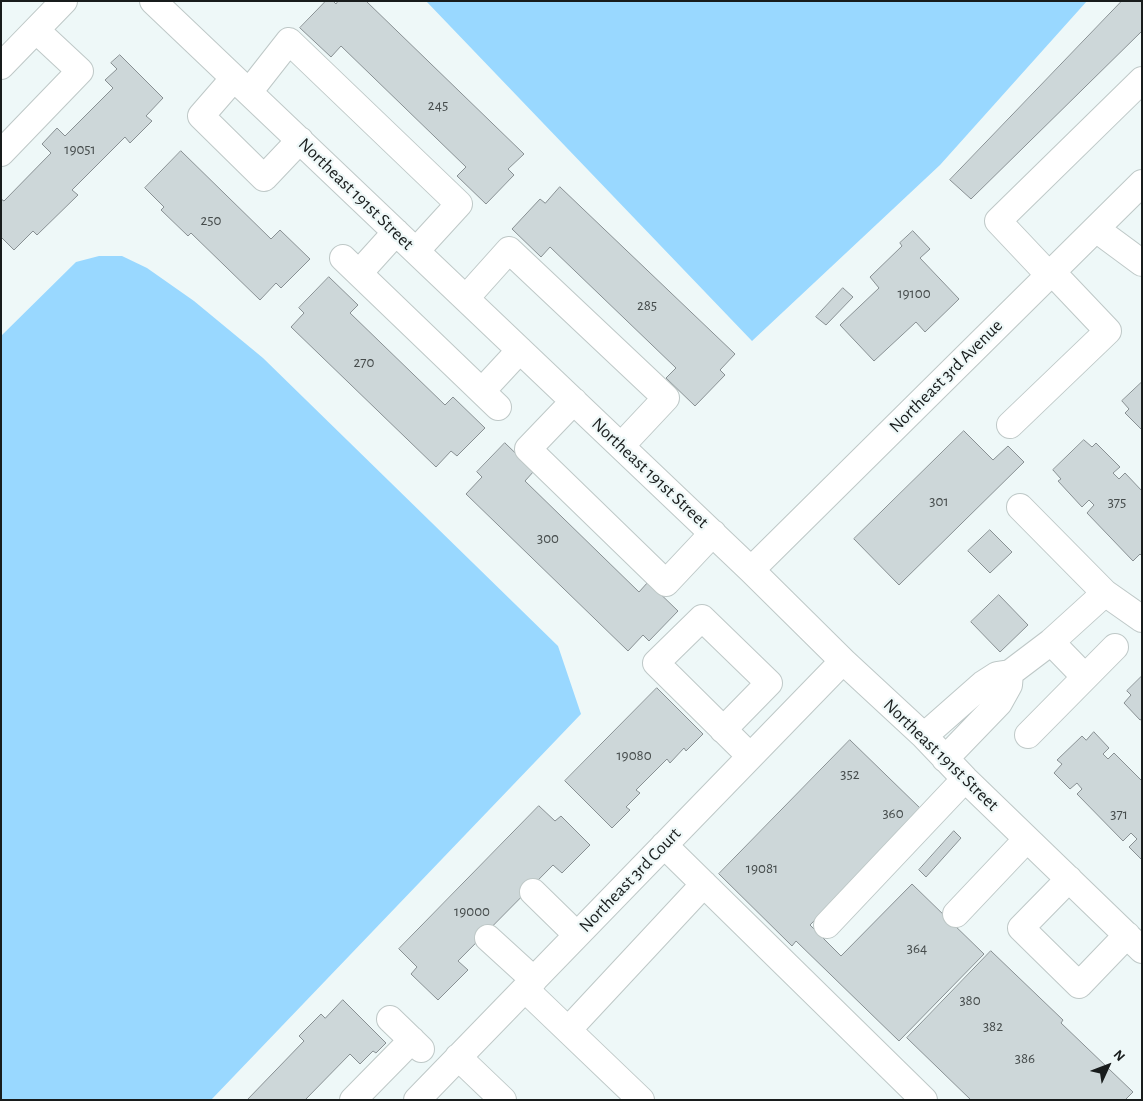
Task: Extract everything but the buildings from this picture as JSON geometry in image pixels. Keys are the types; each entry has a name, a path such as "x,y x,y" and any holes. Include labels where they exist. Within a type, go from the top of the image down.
{"street":[{"path":"1,66 64,1"},
{"name":"Northeast 191st Street","path":"153,1 713,533 843,661 924,736 965,779 1134,943"},
{"path":"1,153 80,71 36,30"},
{"path":"300,140 264,178 201,116 242,85 289,41 459,204 416,251"},
{"path":"1010,425 1108,331 998,221 1142,80"},
{"name":"Northeast 3rd Avenue","path":"751,570 1142,183"},
{"path":"1096,229 1142,263"},
{"path":"396,232 351,266 490,399 520,350"},
{"path":"466,298 510,250 666,398 621,446"},
{"path":"574,401 528,449 659,577 666,583 713,533"},
{"path":"1020,507 1104,593 1142,619"},
{"path":"924,736 983,684 997,675 1010,674 1051,642 1104,593"},
{"path":"723,730 769,683 702,618 656,663 723,730 750,756"},
{"path":"1051,642 1085,677"},
{"path":"1028,735 1115,647"},
{"name":"Northeast 3rd Court","path":"419,1099 843,661"},
{"path":"945,759 998,703 1009,685 1010,674"},
{"path":"828,925 965,779"},
{"path":"956,914 1027,839"},
{"path":"664,845 924,1100"},
{"path":"1069,880 1021,928 1079,985 1134,943"},
{"path":"568,1030 704,884"},
{"path":"533,892 577,935"},
{"path":"488,938 568,1030 641,1100"},
{"path":"353,1100 416,1045 390,1019"},
{"path":"458,1057 504,1100"}],"water":[{"path":"426,1 1087,1 940,165 752,341"},
{"path":"99,256 122,256 147,268 194,301 263,358 558,646 581,714 211,1100 1,1100 1,336 76,262"}]}
